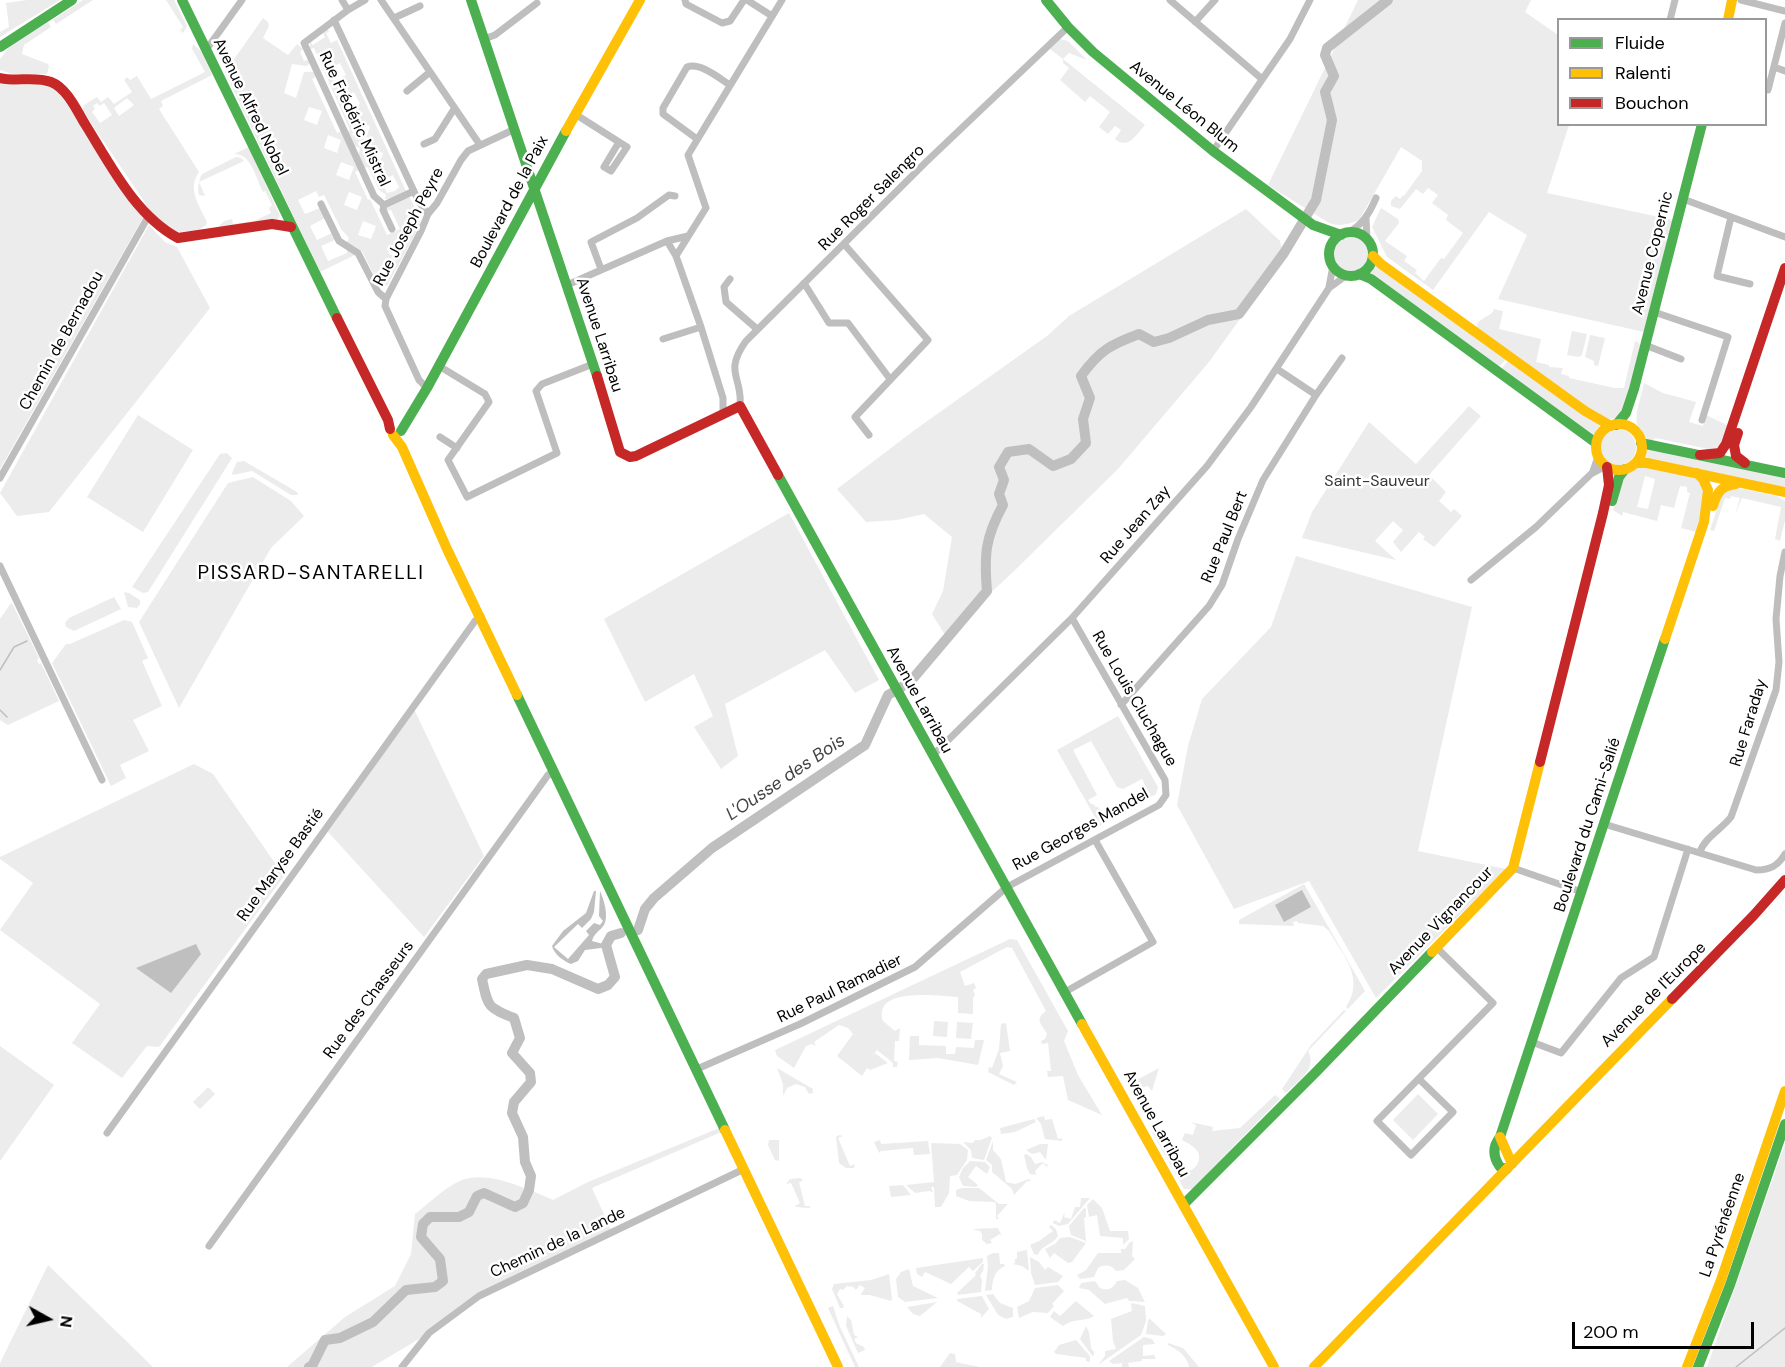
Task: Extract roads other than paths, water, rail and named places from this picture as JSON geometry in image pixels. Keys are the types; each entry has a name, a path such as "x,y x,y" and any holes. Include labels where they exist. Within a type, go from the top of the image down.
{"main road":[{"path":"0,47 72,0"},
{"name":"Avenue Alfred Nobel","path":"182,0 291,227 397,431 447,549 838,1367"},
{"name":"Avenue Larribau","path":"471,0 567,285 620,452 626,456 636,456 740,406 892,683 1274,1366"},
{"name":"Boulevard de la Paix","path":"397,431 427,388 574,114 640,0"},
{"name":"Avenue Léon Blum","path":"1046,0 1093,52 1213,151 1308,222 1330,250"},
{"path":"1728,18 1732,0"},
{"path":"0,78 12,81 49,81 55,84 75,108 148,216 168,234 178,238 272,224 291,227"},
{"name":"Avenue Copernic","path":"1613,425 1626,413 1634,390 1683,199 1699,126"},
{"name":"Avenue Léon Blum","path":"1308,222 1344,234"},
{"path":"1373,256 1369,267 1359,274 1347,275 1341,274 1333,266 1330,250 1332,244 1344,234 1354,232 1367,239 1373,256 1381,264 1585,411 1613,425 1628,426 1633,430 1641,443 1636,463"},
{"path":"1700,455 1720,453 1726,444 1785,268"},
{"path":"1359,274 1379,285 1596,443"},
{"name":"Avenue Copernic","path":"1633,430 1634,390"},
{"path":"1737,412 1739,431 1734,445 1736,456 1748,465"},
{"path":"1613,425 1604,430 1596,443 1598,457 1606,466 1619,470 1636,463 1647,463 1785,492"},
{"path":"1641,443 1785,473"},
{"name":"Avenue Vignancour","path":"1184,1204 1513,868 1603,513 1609,485 1606,466"},
{"name":"Avenue Vignancour","path":"1603,513 1611,502 1619,477 1625,469"},
{"name":"Boulevard du Cami-Salié","path":"1508,1164 1494,1158 1495,1143 1500,1137 1532,1042 1704,522 1710,493 1706,482 1697,473"},
{"name":"Boulevard du Cami-Salié","path":"1704,522 1711,512 1716,494 1724,486 1744,483"},
{"name":"Avenue de l'Europe","path":"1307,1367 1341,1328 1543,1130 1755,915 1785,880"},
{"name":"La Pyrénéenne","path":"1686,1367 1721,1280 1785,1091"},
{"name":"La Pyrénéenne","path":"1698,1367 1730,1285 1785,1124"},
{"path":"1500,1137 1508,1164"},
{"name":"Avenue de l'Europe","path":"1314,1367 1508,1164"}],"street":[{"path":"207,50 242,0"},
{"path":"342,0 348,10"},
{"name":"Rue Frédéric Mistral","path":"365,0 304,43 374,196 384,205"},
{"path":"381,0 480,145"},
{"path":"685,0 686,4 722,23 730,21 745,0 772,16"},
{"path":"676,256 706,207 688,155 782,0"},
{"path":"1170,0 1262,79"},
{"path":"1213,151 1290,39 1310,0"},
{"path":"1671,18 1676,0"},
{"path":"1741,0 1785,10"},
{"path":"1196,22 1213,2"},
{"path":"484,39 495,35 537,3"},
{"path":"394,18 420,6"},
{"name":"Rue Frédéric Mistral","path":"334,20 414,191 428,214"},
{"path":"1768,90 1785,23"},
{"name":"Rue Roger Salengro","path":"740,406 741,398 735,378 734,364 739,351 757,329 926,162 1068,27"},
{"path":"697,139 663,114 663,108 687,67 698,66 730,85"},
{"path":"1774,66 1785,71"},
{"path":"407,91 430,72"},
{"path":"424,144 435,139 454,109"},
{"path":"574,114 619,142"},
{"name":"Rue Joseph Peyre","path":"386,299 428,214 437,203 461,160 468,151 514,129"},
{"name":"Rue Frédéric Mistral","path":"384,205 414,191"},
{"path":"601,269 591,242 637,218 669,195 675,196"},
{"path":"1344,234 1359,226 1366,218 1376,198"},
{"path":"1683,199 1785,237"},
{"path":"321,204 339,241 358,253 378,291 386,299 385,306 419,380 427,388"},
{"name":"Rue Frédéric Mistral","path":"384,205 383,210 392,229"},
{"name":"Chemin de Bernadou","path":"0,478 148,216"},
{"path":"1731,217 1718,276 1750,284"},
{"path":"1366,218 1367,239"},
{"path":"567,285 667,241 688,236"},
{"path":"667,241 676,256 701,327 723,398 723,413"},
{"path":"844,244 928,340 855,417 869,435"},
{"name":"Rue Jean Zay","path":"1329,288 1333,266"},
{"name":"Rue Jean Zay","path":"933,755 1072,618 1207,466 1251,407 1329,288 1347,275"},
{"path":"730,279 724,287 726,302 757,329"},
{"path":"804,283 829,323 848,323 890,379"},
{"path":"1654,312 1728,337 1702,420"},
{"path":"663,339 701,327"},
{"path":"1646,345 1681,359"},
{"name":"Rue Paul Bert","path":"1121,705 1209,606 1222,585 1238,539 1263,480 1342,358"},
{"path":"439,366 485,394 489,402 448,460 467,497 557,453 536,392 542,384 593,364"},
{"path":"1277,369 1316,395"},
{"path":"441,437 457,448"},
{"path":"1591,474 1598,457"},
{"path":"1471,580 1529,533 1591,474 1606,466"},
{"name":"Rue Faraday","path":"1700,852 1704,843 1717,833 1731,817 1776,690 1779,662 1776,619 1785,552"},
{"path":"0,566 102,780"},
{"name":"Rue Maryse Bastié","path":"107,1133 292,873 468,630 481,616"},
{"name":"Rue Louis Cluchague","path":"1072,618 1165,780 1166,795"},
{"name":"Rue des Chasseurs","path":"209,1246 548,775 554,772"},
{"name":"Rue Georges Mandel","path":"1006,887 1159,805 1166,795"},
{"path":"1604,824 1756,870 1767,870 1775,866 1785,854"},
{"path":"1065,992 1153,942 1095,840"},
{"path":"1532,1042 1561,1053 1621,978 1654,957 1688,849"},
{"path":"1513,868 1582,892"},
{"name":"Rue Paul Ramadier","path":"697,1069 800,1024 915,967 1006,887"},
{"path":"1419,1079 1453,1112 1412,1155 1377,1121 1493,1003 1437,948"},
{"name":"Chemin de la Lande","path":"402,1367 429,1333 479,1296 744,1169"}],"waterway":[{"name":"L'Ousse des Bois","path":"638,930 645,909 654,898 712,848 865,745 888,695 910,682 987,591 987,547 992,527 1003,505 999,494 1004,480 999,467 1008,452 1029,449 1053,466 1071,459 1086,443 1083,419 1090,398 1081,376 1094,360 1113,345 1139,334 1154,342 1169,338 1208,320 1239,314 1284,253 1316,200 1332,120 1325,92 1334,76 1325,55 1327,48 1388,0"},
{"path":"0,670 14,647 27,641"},
{"path":"0,710 7,717"},
{"name":"L'Ousse des Bois","path":"309,1367 312,1366 325,1340 340,1338 373,1322 406,1290 435,1287 443,1281 440,1259 421,1237 423,1224 430,1217 459,1217 469,1212 477,1196 484,1193 515,1207 523,1203 529,1190 531,1176 525,1162 523,1137 512,1113 514,1102 531,1082 530,1073 512,1053 520,1038 514,1018 490,1005 482,979 486,974 527,965 552,969 598,989 608,985 615,977 606,945 611,936 621,933"},
{"path":"1736,1367 1785,1328"}],"district":[{"name":"PISSARD-SANTARELLI","path":"311,574"}],"park label":[{"name":"Saint-Sauveur","path":"1377,482"}]}
